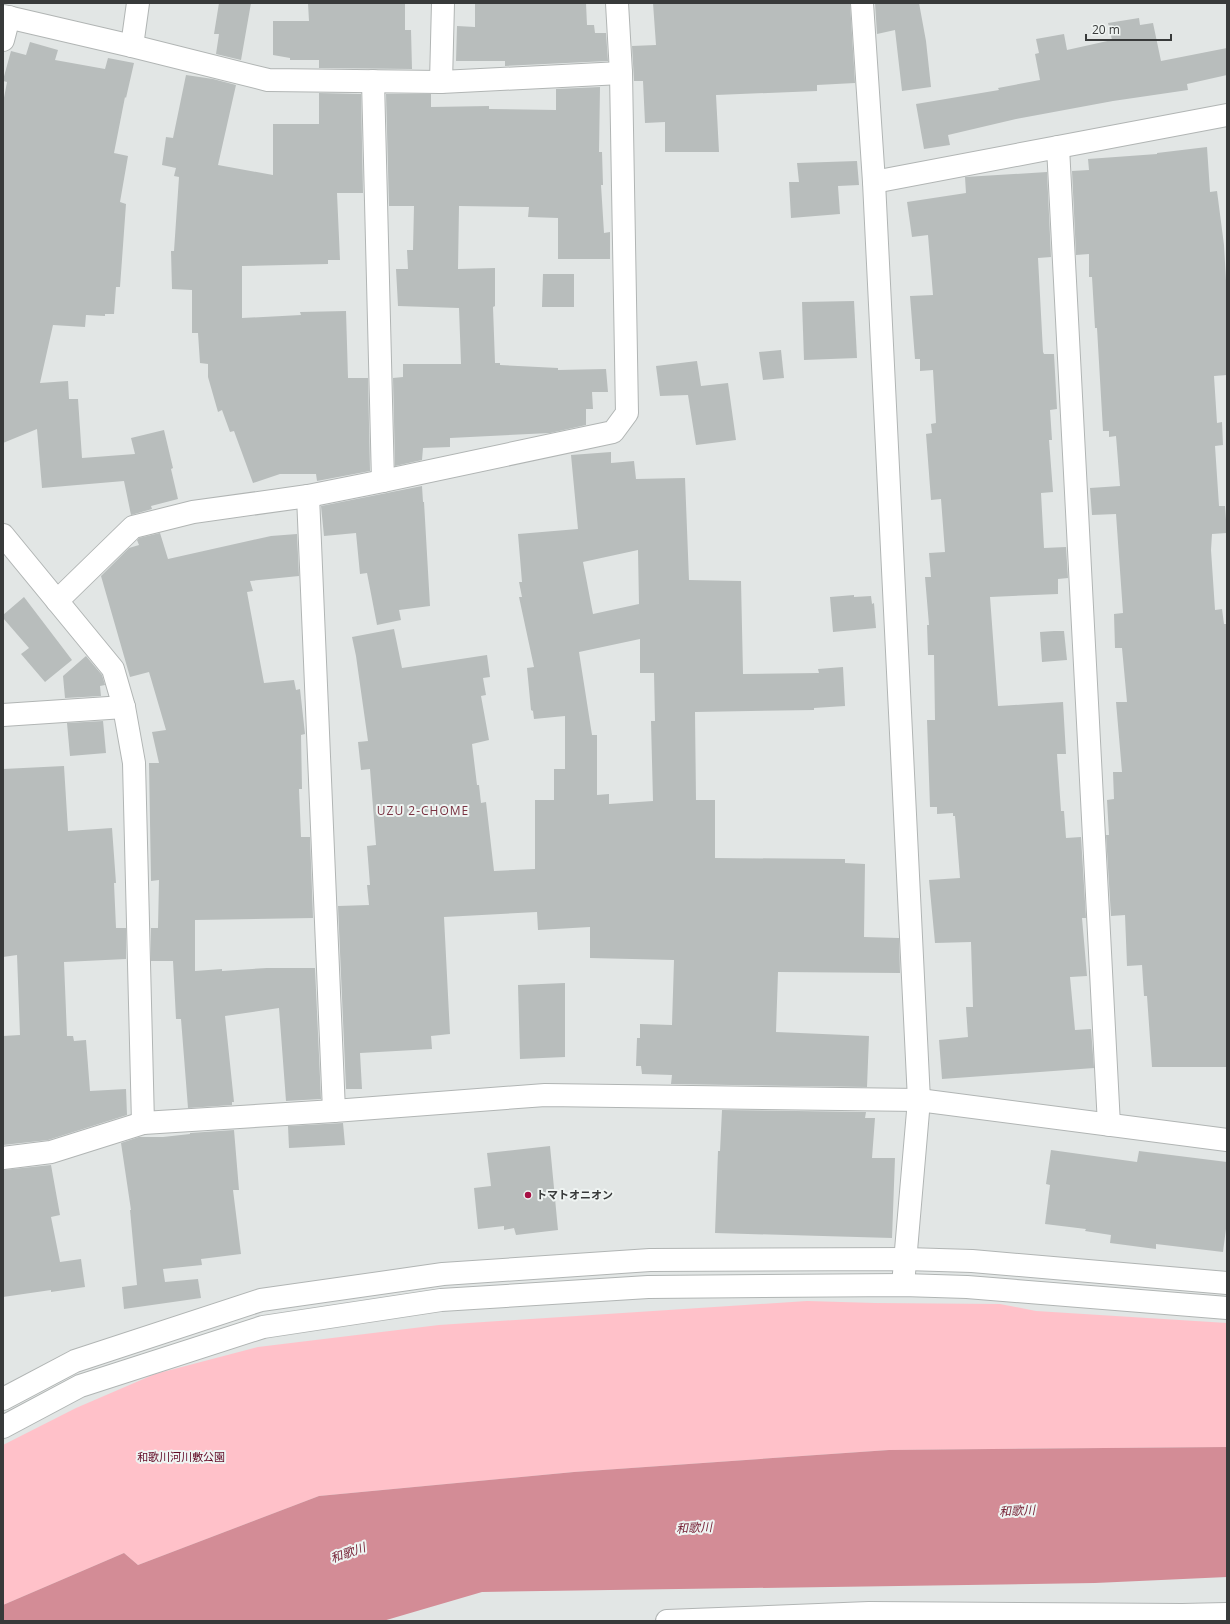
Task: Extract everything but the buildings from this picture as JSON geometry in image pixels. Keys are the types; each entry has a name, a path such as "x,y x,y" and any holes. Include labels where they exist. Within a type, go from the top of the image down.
{"street":[{"path":"132,46 138,3"},
{"path":"441,82 443,3"},
{"path":"58,601 133,527 193,512 308,496 613,432 627,413 621,73 618,3"},
{"path":"862,3 874,182 919,1100 903,1285"},
{"path":"3,40 6,16 268,80 441,82 621,73"},
{"path":"373,81 383,481"},
{"path":"874,182 1227,115"},
{"path":"1058,147 1109,1125"},
{"path":"308,496 334,1111"},
{"path":"3,534 112,669 124,707 134,764 143,1123"},
{"path":"3,715 124,707"},
{"path":"3,1158 52,1152 143,1123 334,1111 545,1095 919,1100 1227,1140"},
{"path":"3,1399 75,1361 261,1300 443,1274 650,1260 906,1259 972,1261 1227,1283"},
{"path":"3,1427 80,1386 263,1327 441,1300 648,1287 903,1285 967,1287 1227,1308"},
{"path":"667,1621 869,1613 1227,1614"}],"green space":[{"name":"和歌川河川敷公園","path":"807,1301 1000,1304 1036,1311 1227,1323 1227,1447 889,1450 574,1472 319,1496 138,1565 124,1553 3,1605 3,1445 76,1408 155,1374 258,1347 439,1325"}],"water":[{"name":"和歌川","path":"1227,1447 1227,1577 1095,1583 482,1592 383,1621 3,1621 3,1605 124,1553 138,1565 319,1496 574,1472 889,1450"}],"place":[{"name":"トマトオニオン","path":"528,1195"}],"district":[{"name":"UZU 2-CHOME","path":"423,811"}]}
